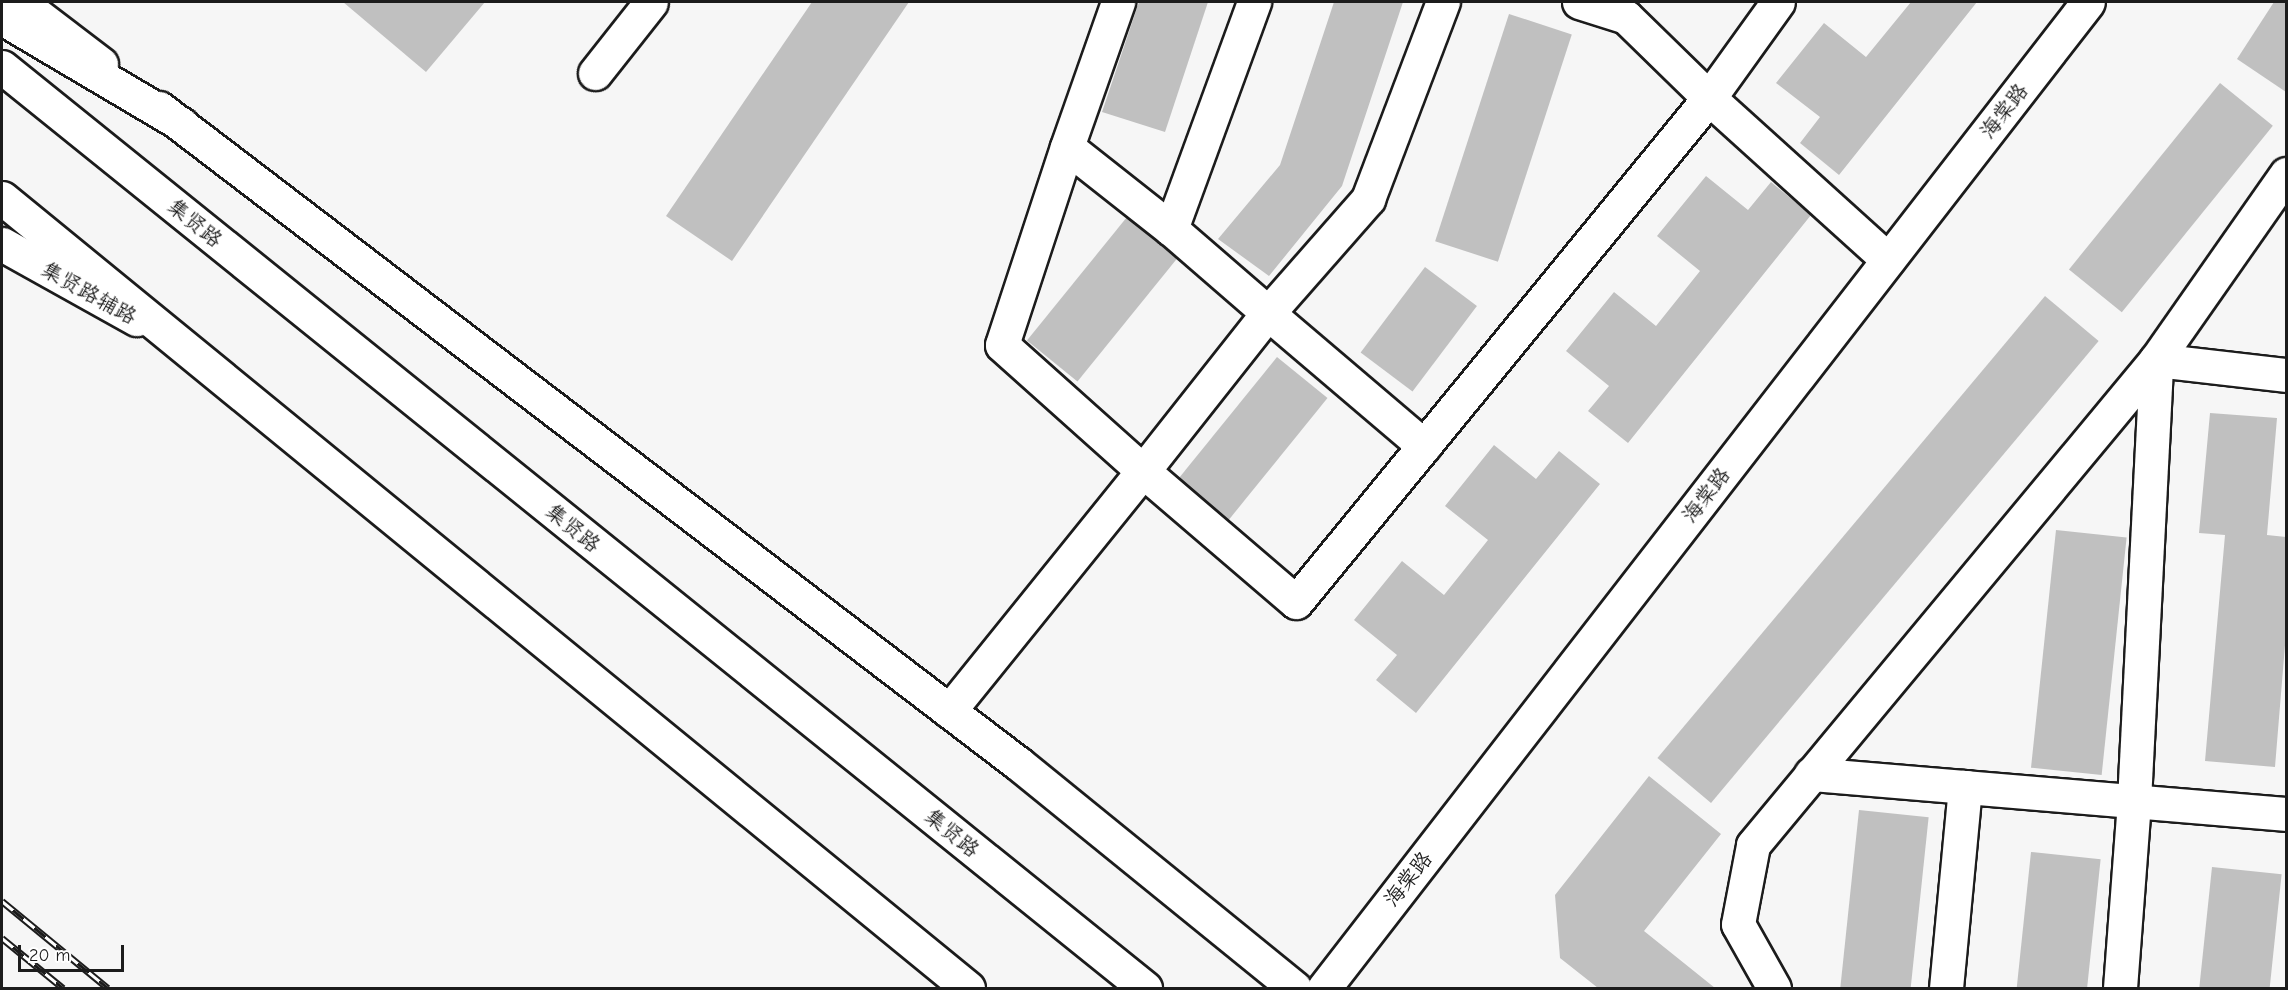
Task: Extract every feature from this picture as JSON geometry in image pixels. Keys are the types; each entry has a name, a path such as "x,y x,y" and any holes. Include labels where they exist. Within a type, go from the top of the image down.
{"main road":[{"path":"20,2 1029,772 1295,988"},
{"path":"595,73 651,2"},
{"path":"1118,2 1067,147 1002,345 1143,471 1296,602 1709,98 1778,2"},
{"path":"1171,229 1254,2"},
{"path":"950,711 1268,313 1368,199 1443,2"},
{"path":"1579,2 1626,16 1709,98 1888,260"},
{"name":"海棠路","path":"1323,988 2088,2"},
{"path":"2,18 181,124"},
{"name":"集贤路","path":"2,67 1145,988"},
{"path":"1067,147 1171,229 1424,446"},
{"path":"1774,988 1738,924 1753,845 2156,360 2286,174"},
{"path":"2,198 968,988"},
{"name":"集贤路辅路","path":"2,244 177,341"},
{"path":"2156,360 2286,375"},
{"path":"2120,988 2134,801 2156,360"},
{"path":"1811,774 2286,814"},
{"path":"1946,988 1965,787"}],"building":[{"path":"343,2 485,2 426,72"},
{"path":"812,2 909,2 732,261 666,216"},
{"path":"1139,2 1208,2 1165,132 1102,112"},
{"path":"1334,2 1403,2 1342,186 1269,276 1218,239 1280,165"},
{"path":"1911,2 1977,2 1839,175 1800,143 1820,117 1776,83 1824,23 1866,57"},
{"path":"2274,2 2286,2 2286,92 2237,59"},
{"path":"1509,14 1572,34 1498,262 1435,241"},
{"path":"2220,83 2273,126 2122,312 2069,270"},
{"path":"1706,176 1748,210 1771,182 1811,215 1628,443 1588,411 1609,386 1566,351 1614,292 1656,326 1700,271 1657,236"},
{"path":"1127,217 1178,258 1077,381 1027,341"},
{"path":"1425,267 1477,306 1413,392 1361,352"},
{"path":"2045,296 2099,341 1711,803 1657,758"},
{"path":"1277,357 1328,398 1228,521 1178,480"},
{"path":"2210,413 2277,418 2267,535 2286,537 2286,633 2275,767 2205,761 2225,535 2199,533"},
{"path":"1494,445 1536,479 1559,451 1600,484 1416,713 1376,680 1397,655 1354,620 1402,561 1444,595 1488,540 1445,506"},
{"path":"2056,530 2127,537 2102,775 2031,768"},
{"path":"1649,776 1721,834 1644,931 1715,988 1598,988 1560,958 1555,895"},
{"path":"1859,810 1929,817 1911,988 1840,988"},
{"path":"2031,852 2101,859 2087,988 2017,988"},
{"path":"2212,867 2282,874 2270,988 2199,988"}],"railway":[{"path":"2,901 108,988"},
{"path":"2,938 63,988"}]}
